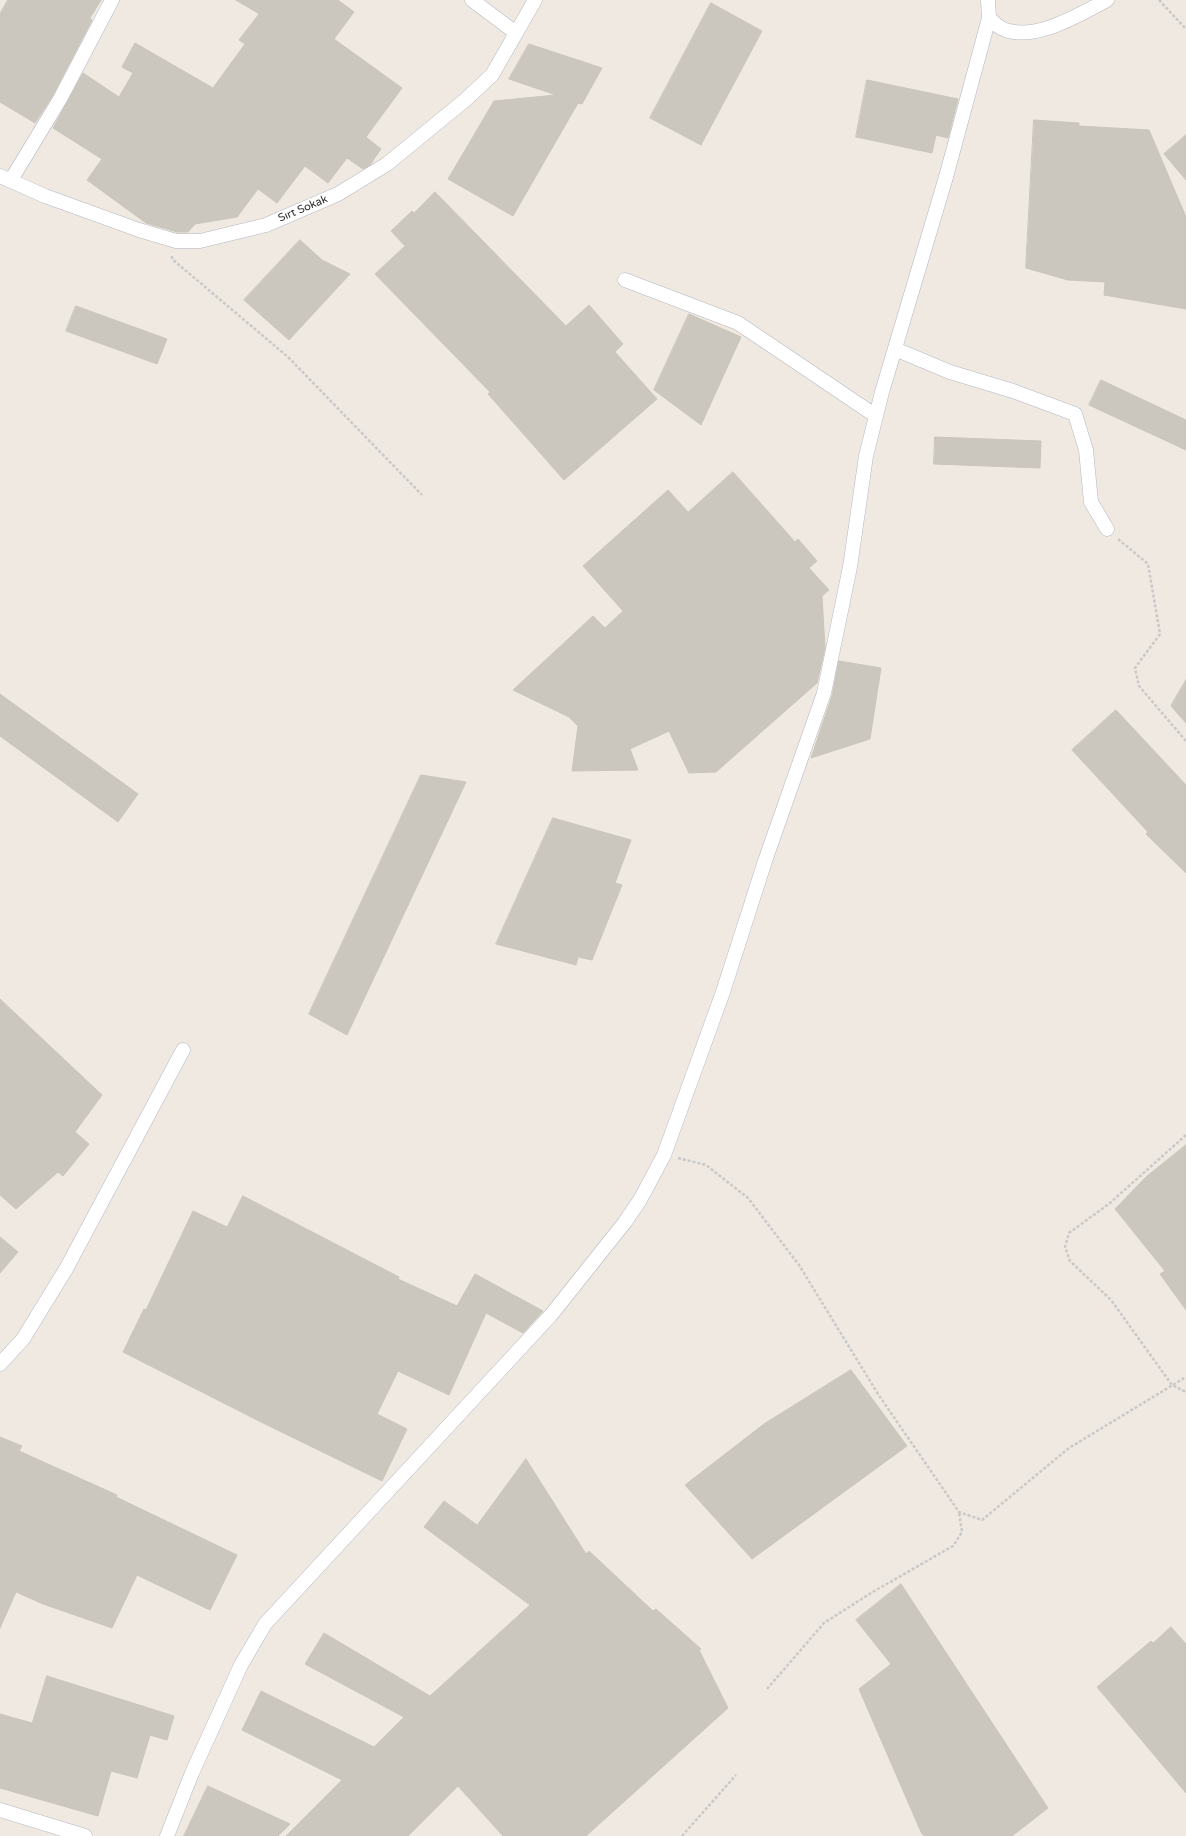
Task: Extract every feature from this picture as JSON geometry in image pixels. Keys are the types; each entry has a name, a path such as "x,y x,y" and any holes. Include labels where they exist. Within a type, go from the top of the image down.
{"street":[{"path":"6,178 60,99 112,0"},
{"path":"472,0 516,33"},
{"name":"Sırt Sokak","path":"6,178 45,196 140,230 176,241 200,242 266,225 338,194 387,164 464,101 492,75 535,0"},
{"path":"166,1836 192,1773 241,1666 264,1624 551,1315 625,1222 640,1200 664,1155 723,992 765,861 824,693 850,566 866,456 895,349 946,177 989,18 988,0"},
{"path":"989,18 1001,28 1021,34 1063,23 1107,0"},
{"path":"625,280 738,323 876,416"},
{"path":"895,349 950,372 1013,390 1075,414 1086,450 1091,502 1107,529"},
{"path":"0,1364 23,1339 66,1269 183,1050"},
{"path":"0,1810 85,1836"}],"path":[{"path":"1159,0 1186,29"},
{"path":"176,241 172,259 288,357 422,495"},
{"path":"1107,529 1148,564 1160,634 1135,668 1139,686 1186,741"},
{"path":"1186,1135 1110,1203 1070,1233 1065,1247 1070,1261 1111,1300 1172,1385 1186,1392"},
{"path":"664,1155 706,1165 748,1198 799,1265 878,1394 959,1512 962,1532 953,1546 871,1593 824,1623 767,1689"},
{"path":"959,1512 982,1520 1069,1448 1186,1377"},
{"path":"682,1836 736,1775"}],"building":[{"path":"8,0 101,0 90,18 92,20 53,95 35,123 0,102 0,14"},
{"path":"236,0 338,0 354,12 334,39 402,88 366,137 381,149 370,165 363,169 347,158 328,183 305,166 277,203 258,189 237,217 195,224 188,232 177,232 146,223 87,180 102,159 53,128 83,73 119,97 133,73 122,67 135,43 213,88 245,44 239,40 259,14"},
{"path":"711,3 762,31 701,145 650,118"},
{"path":"529,44 602,68 582,104 578,103 513,216 448,179 494,101 556,95 509,79"},
{"path":"867,80 958,99 948,138 936,135 932,153 856,137"},
{"path":"1034,120 1079,123 1079,126 1149,130 1186,217 1186,309 1104,295 1105,282 1068,280 1026,268"},
{"path":"1186,135 1186,180 1164,154"},
{"path":"435,192 566,326 589,305 623,344 615,352 657,399 564,480 488,394 490,392 375,274 405,246 391,231 412,211 414,213"},
{"path":"300,240 322,260 350,274 289,340 244,300"},
{"path":"76,306 167,339 157,364 66,331"},
{"path":"689,314 741,337 701,425 654,390"},
{"path":"1101,380 1186,420 1186,450 1089,405"},
{"path":"935,437 1041,441 1040,468 934,464"},
{"path":"733,472 795,542 798,539 817,561 809,568 829,590 822,596 825,648 817,683 716,772 689,773 669,731 630,749 638,770 572,771 578,726 569,717 513,690 593,616 605,628 623,611 583,566 668,490 688,512"},
{"path":"839,661 881,668 870,739 811,758 832,696"},
{"path":"1186,680 1186,723 1171,706"},
{"path":"0,694 138,794 118,822 0,736"},
{"path":"1116,710 1186,785 1186,873 1146,834 1148,832 1072,750"},
{"path":"421,775 466,782 347,1035 309,1014"},
{"path":"553,818 631,840 615,883 622,885 592,960 578,957 576,965 496,944"},
{"path":"0,999 102,1095 75,1132 89,1144 63,1176 58,1172 16,1209 0,1195"},
{"path":"1186,1145 1186,1310 1160,1274 1165,1271 1115,1209 1146,1177"},
{"path":"243,1196 399,1277 398,1279 457,1306 475,1274 543,1311 523,1333 486,1313 449,1395 398,1371 377,1414 407,1429 382,1481 123,1352 144,1309 146,1310 193,1211 227,1227"},
{"path":"0,1237 18,1252 0,1273"},
{"path":"851,1370 907,1446 752,1559 685,1485 764,1424"},
{"path":"0,1437 22,1446 19,1451 117,1495 116,1497 237,1555 210,1610 137,1575 112,1628 43,1604 16,1592 0,1628"},
{"path":"526,1459 586,1554 589,1551 653,1611 656,1609 701,1649 699,1650 728,1708 586,1836 503,1836 458,1786 408,1836 286,1836 342,1780 242,1730 261,1691 374,1747 404,1717 305,1664 324,1633 430,1696 530,1605 424,1527 444,1501 477,1525"},
{"path":"901,1584 1048,1808 1012,1836 924,1836 921,1832 859,1689 891,1664 856,1620"},
{"path":"1171,1627 1186,1644 1186,1793 1097,1687 1151,1641 1153,1643"},
{"path":"47,1676 174,1716 167,1740 150,1735 137,1778 111,1771 98,1816 0,1788 0,1714 32,1723"},
{"path":"208,1786 290,1824 278,1836 184,1836"}]}
